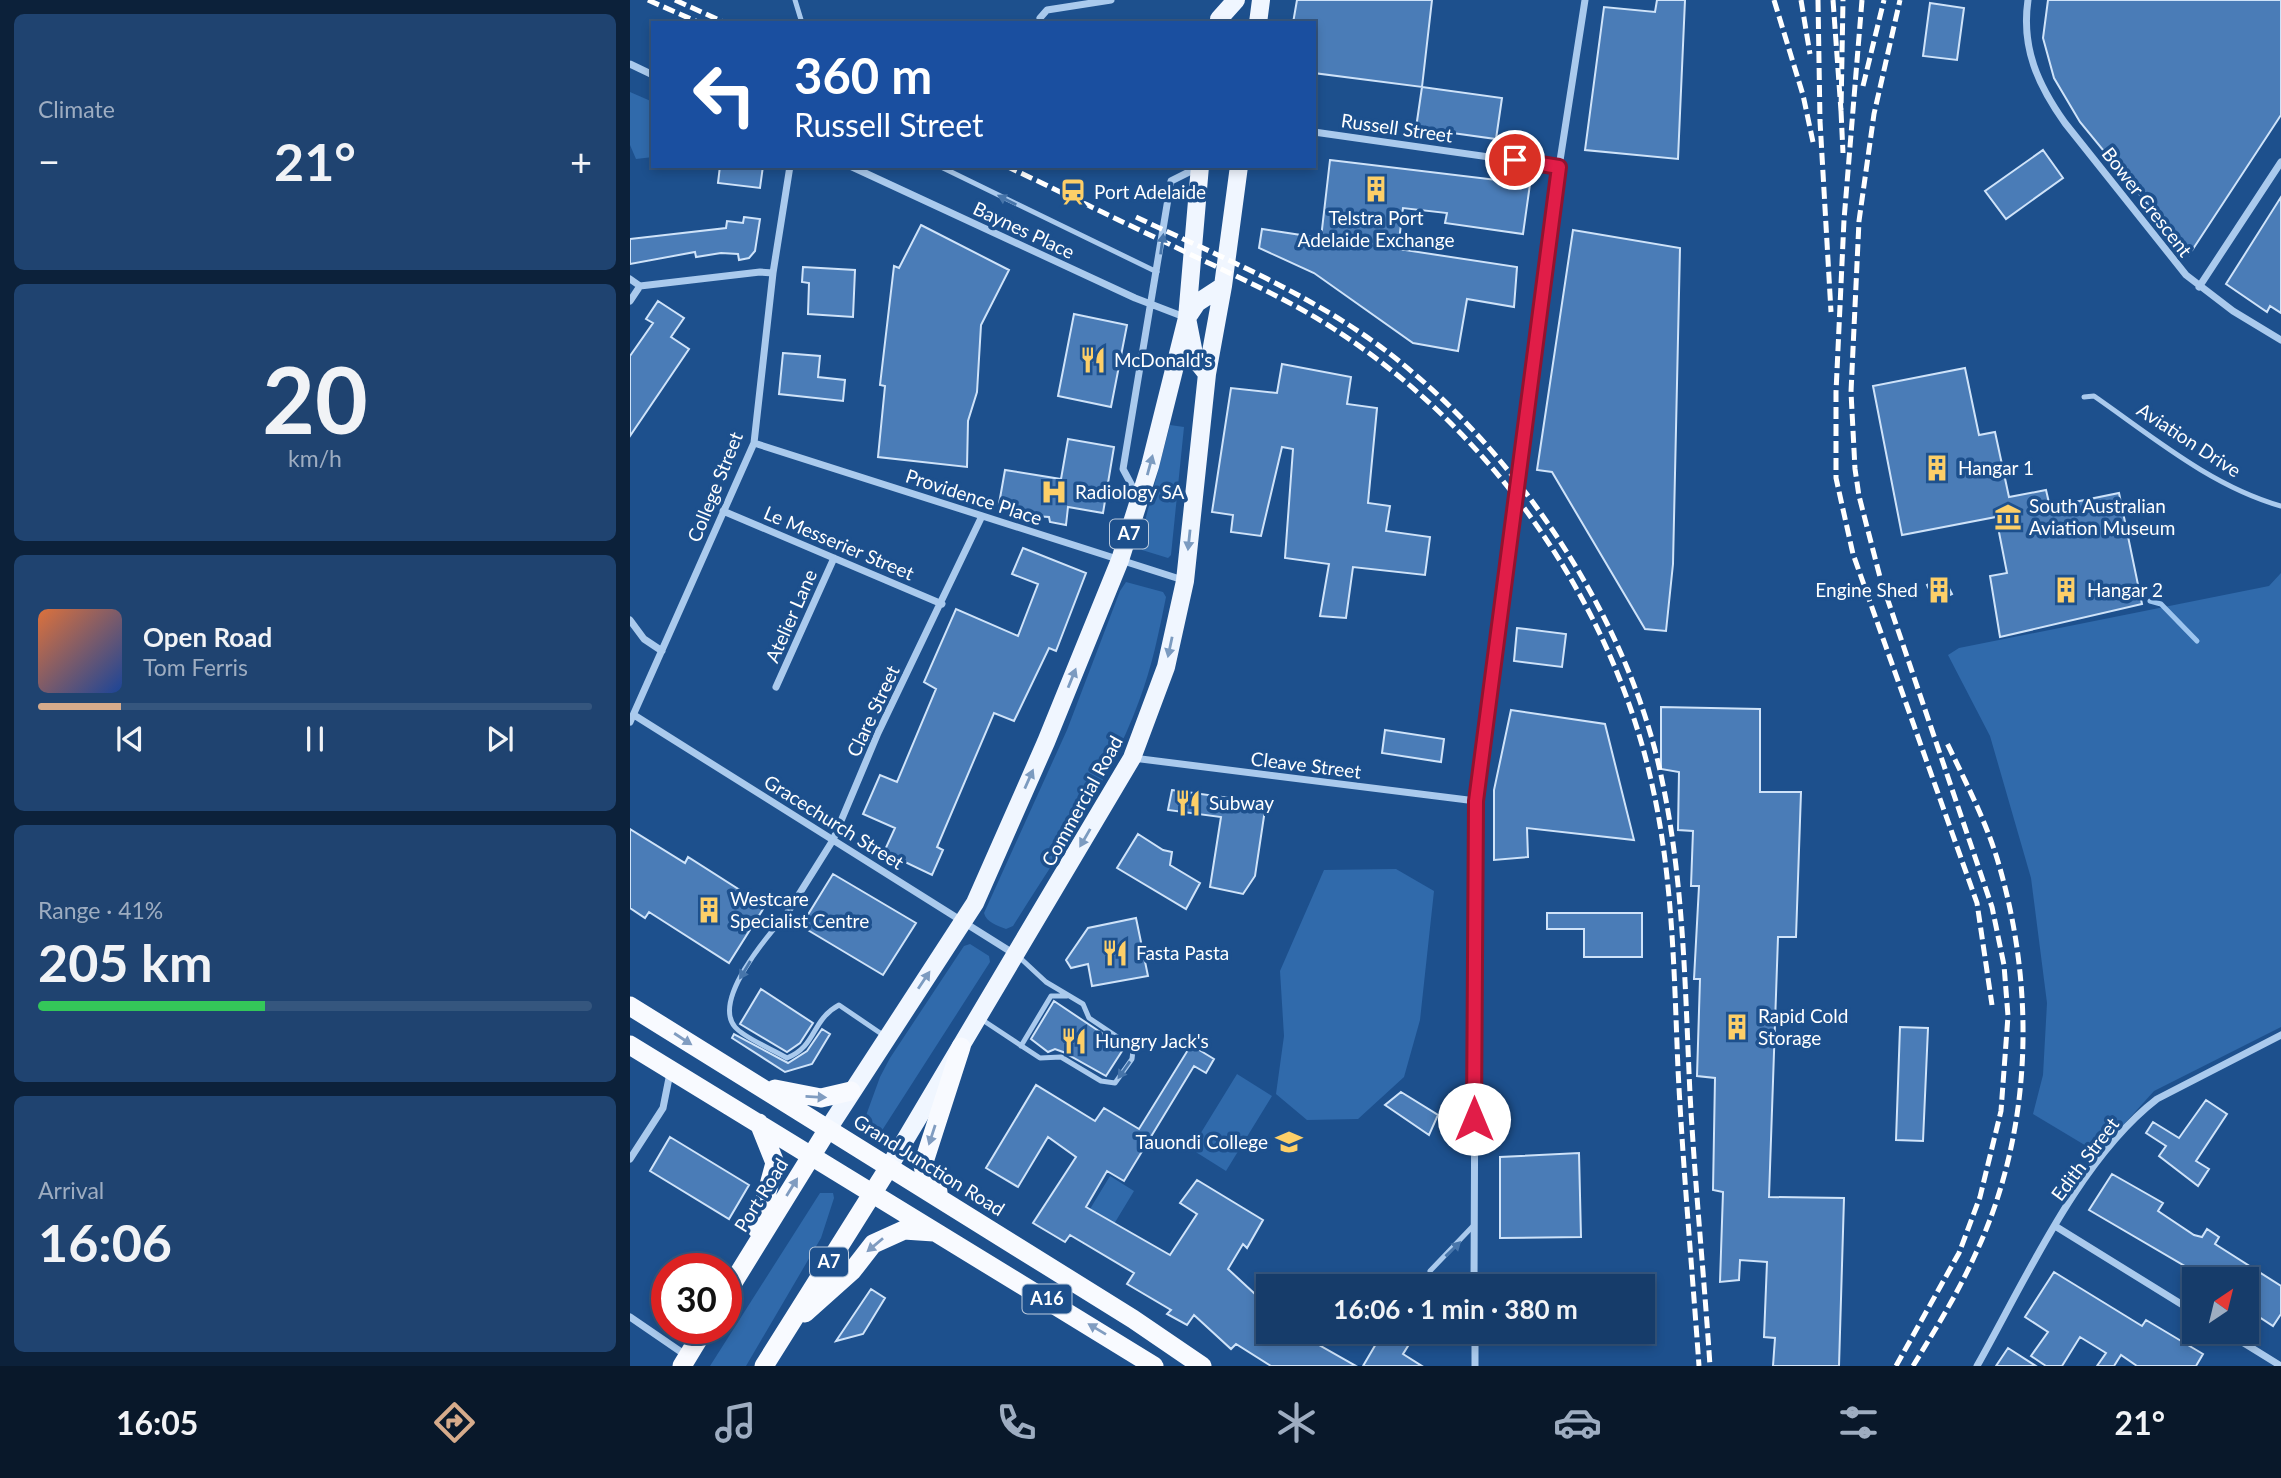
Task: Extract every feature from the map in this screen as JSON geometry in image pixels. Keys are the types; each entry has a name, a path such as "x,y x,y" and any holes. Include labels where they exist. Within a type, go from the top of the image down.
{"highway":[{"name":"Grand Junction Road","path":"630,1006 1133,1319 1202,1366"},
{"name":"A16","path":"630,1045 1154,1366"},
{"path":"961,1047 923,1165 929,1185 962,1212"},
{"path":"735,1073 790,1095 821,1098 851,1091"},
{"path":"747,1260 775,1163 759,1123"},
{"name":"A7","path":"811,1156 828,1129"},
{"name":"Port Road","path":"742,1268 811,1156"},
{"name":"A7","path":"764,1366 889,1167"},
{"path":"786,1330 852,1271 873,1244 904,1230 939,1233"},
{"path":"685,1361 695,1344"}],"main road":[{"path":"1219,21 1222,0"},
{"path":"1219,21 1236,0"},
{"path":"1258,21 1261,0"},
{"name":"A7","path":"828,1129 964,921 1046,741 1120,560 1140,501 1187,318 1200,168"},
{"name":"Commercial Road","path":"889,1167 1132,758 1166,667 1185,581 1207,374 1223,286 1239,168"},
{"path":"1207,374 1195,359 1187,318 1197,303 1223,286"}],"street":[{"path":"1040,21 1047,10 1111,0"},
{"path":"1474,1274 1476,801 1559,167 1585,0"},
{"name":"Bower Crescent","path":"2028,0 2028,47 2037,76 2065,123 2173,262 2199,287 2281,340"},
{"path":"630,64 651,74"},
{"name":"Russell Street","path":"1316,132 1559,167"},
{"path":"2199,287 2281,162"},
{"name":"College Street","path":"632,718 754,443 773,273 790,168"},
{"name":"Baynes Place","path":"854,168 1152,305 1187,318"},
{"path":"1140,501 1124,469 1171,181 1196,168"},
{"path":"630,279 640,286 760,271 773,273"},
{"path":"630,301 640,286"},
{"name":"Providence Place","path":"754,443 1185,581"},
{"name":"Le Messerier Street","path":"723,511 942,604"},
{"name":"Clare Street","path":"786,915 832,840 875,740 982,516"},
{"name":"Atelier Lane","path":"776,687 834,558"},
{"path":"630,620 644,639 662,651"},
{"name":"Gracechurch Street","path":"632,718 1017,955"},
{"name":"Cleave Street","path":"1132,758 1476,801"},
{"name":"Edith Street","path":"1977,1366 2055,1226 2094,1168 2142,1111 2157,1099 2281,1035"},
{"path":"630,1159 663,1108 671,1071"},
{"path":"2055,1226 2182,1305"},
{"path":"630,1317 685,1361"},
{"path":"1475,1344 1475,1366"},
{"path":"2245,1344 2281,1366"}],"lane":[{"path":"795,0 801,21"},
{"path":"943,168 1157,272"},
{"name":"Aviation Drive","path":"2084,397 2094,396 2200,470 2233,488 2281,506"},
{"path":"786,915 754,955 732,995 728,1009 735,1027 787,1058 802,1052 825,1013 839,1005 886,1037"},
{"path":"979,1017 1040,1058 1062,1057 1101,1081 1111,1084 1115,1083 1132,1059 1133,1050 1128,1044 1089,1018 1083,1004 1046,982 1017,955"},
{"path":"1046,982 1051,996"},
{"path":"1051,996 1070,996"},
{"path":"1021,1046 1051,996"},
{"path":"1430,1271 1473,1226"}],"shaded area":[{"path":"630,92 651,101 651,157 636,159 630,145"},
{"path":"1170,425 1184,427 1171,555 1168,558 1142,550 1139,544"},
{"path":"2281,573 2281,1027 2154,1091 2098,1153 2033,1114 2043,1075 2047,1003 2031,878 1990,736 1948,655 1959,648 2269,586"},
{"path":"1126,582 1163,592 1166,597 1144,688 1127,731 1098,788 1013,926 1006,929 990,921 984,913 1067,730 1120,591"},
{"path":"1396,869 1434,891 1420,1020 1404,1077 1358,1119 1307,1120 1276,1094 1284,1036 1280,971 1324,870"},
{"path":"970,944 989,956 990,962 881,1132 874,1131 864,1121 880,1077 964,946"},
{"path":"1237,1074 1272,1096 1226,1171 1191,1149"},
{"path":"1110,1176 1134,1191 1114,1224 1090,1209"},
{"path":"820,1193 833,1193 834,1198 821,1238 746,1366 710,1366 724,1344 742,1344 742,1316"}],"building":[{"path":"1297,0 1432,0 1422,87 1316,73 1316,21 1293,21"},
{"path":"1657,0 1685,0 1678,159 1585,150 1604,7 1655,12"},
{"path":"2048,0 2281,0 2281,115 2189,255 2080,122 2054,78 2043,38"},
{"path":"1930,3 1964,8 1957,60 1923,56"},
{"path":"1422,87 1502,98 1496,139 1416,128"},
{"path":"2043,150 2063,178 2006,219 1985,191"},
{"path":"1330,160 1530,184 1523,234 1445,223 1447,213 1403,208 1398,249 1517,267 1514,307 1467,299 1458,351 1413,343 1314,273 1259,248 1262,229 1321,238"},
{"path":"720,168 763,168 760,188 718,183"},
{"path":"2281,197 2281,313 2270,306 2267,312 2226,284"},
{"path":"744,217 760,219 755,251 749,258 739,260 738,254 721,253 696,257 695,252 630,264 630,239 726,228 727,221 743,223"},
{"path":"921,225 1009,270 981,325 977,392 968,421 967,467 878,457 885,386 880,385 894,266 899,268"},
{"path":"1573,230 1680,248 1673,564 1666,631 1645,629 1552,472 1537,470"},
{"path":"803,267 855,270 853,317 808,314 809,283 802,282"},
{"path":"658,301 684,318 671,337 689,349 630,436 630,356 653,323 646,319"},
{"name":"McDonald's","path":"1074,314 1127,325 1111,407 1058,396"},
{"path":"783,353 820,356 818,377 845,380 843,401 779,394"},
{"path":"1282,364 1351,377 1347,404 1377,408 1368,503 1390,506 1386,531 1430,537 1425,575 1353,567 1346,618 1320,616 1329,564 1285,558 1293,449 1282,447 1261,536 1231,532 1233,515 1212,512 1231,388 1277,393"},
{"path":"1965,368 1979,435 1995,432 2009,497 2046,490 2050,507 2119,493 2142,604 2000,637 1990,576 2007,573 1996,517 1902,535 1873,386"},
{"name":"Radiology SA","path":"1068,439 1114,447 1103,513 1068,507 1066,525 1050,522 1049,517 1034,516 1032,512 1016,511 1015,506 999,504 1005,470 1061,479"},
{"path":"1023,548 1086,573 1056,651 1049,648 1014,721 994,713 937,847 943,850 932,875 884,852 895,828 863,814 880,775 897,782 936,689 924,682 956,609 1018,636 1038,584 1012,574"},
{"name":"Engine Shed","path":"1943,577 1952,594 1935,602 1927,585"},
{"path":"1517,628 1566,634 1562,667 1514,661"},
{"name":"Rapid Cold Storage","path":"1661,707 1760,709 1760,792 1801,792 1796,937 1778,937 1769,1197 1844,1198 1839,1366 1773,1366 1775,1338 1764,1337 1767,1262 1740,1260 1739,1280 1720,1282 1723,1192 1713,1190 1715,1078 1697,1076 1700,979 1694,979 1699,886 1691,886 1693,831 1678,830 1679,772 1661,769"},
{"path":"1511,710 1605,724 1634,840 1527,828 1528,857 1494,860 1494,790"},
{"path":"1385,730 1444,739 1441,762 1382,753"},
{"path":"1172,790 1266,803 1255,876 1243,894 1210,887 1221,817 1168,810"},
{"name":"Westcare Specialist Centre","path":"630,829 685,863 688,857 765,906 729,963 649,912 645,918 630,908"},
{"path":"1138,834 1163,850 1172,852 1170,865 1200,883 1186,909 1117,868"},
{"path":"833,874 916,923 883,975 801,926"},
{"path":"1547,913 1642,913 1642,957 1584,957 1584,929 1547,929"},
{"path":"1136,918 1148,976 1092,986 1088,964 1071,968 1066,960 1088,928"},
{"path":"761,989 813,1023 800,1043 787,1052 740,1024"},
{"name":"Hungry Jack's","path":"1054,1001 1124,1048 1106,1076 1063,1052 1055,1049 1048,1052 1031,1039"},
{"path":"1900,1027 1928,1028 1923,1141 1896,1140"},
{"path":"822,1029 830,1034 812,1064 785,1072 732,1038 734,1034 788,1063 807,1051"},
{"path":"1191,1045 1214,1059 1206,1073 1194,1066 1124,1181 1107,1171 1086,1207 1170,1255 1197,1214 1180,1203 1197,1180 1263,1220 1247,1248 1243,1244 1228,1269 1256,1295 1256,1344 1317,1344 1356,1366 1271,1366 1236,1344 1231,1349 1194,1315 1187,1325 1167,1314 1171,1310 1127,1284 1134,1273 1070,1235 1065,1242 1033,1223 1076,1157 1048,1137 1018,1187 986,1168 1036,1085 1095,1121 1104,1108 1139,1129"},
{"path":"1401,1092 1438,1115 1429,1135 1385,1105"},
{"path":"2206,1100 2227,1114 2196,1161 2209,1169 2198,1186 2159,1156 2166,1146 2146,1133 2153,1122 2179,1138"},
{"path":"670,1137 749,1185 729,1219 650,1171"},
{"path":"1579,1153 1581,1237 1500,1238 1500,1157"},
{"path":"2112,1174 2163,1203 2158,1211 2194,1235 2202,1237 2207,1229 2219,1237 2215,1244 2251,1267 2186,1267 2089,1210"},
{"path":"2054,1272 2142,1326 2146,1320 2182,1341 2182,1344 2203,1354 2196,1366 2137,1366 2121,1355 2114,1366 2097,1366 2106,1353 2080,1337 2062,1366 2046,1366 2031,1356 2048,1332 2025,1317"},
{"path":"2259,1272 2281,1286 2281,1314 2273,1326 2259,1317"},
{"path":"871,1289 885,1298 863,1334 836,1341"},
{"path":"1376,1344 1409,1344 1403,1354 1422,1366 1363,1366"},
{"path":"2008,1348 2036,1366 1996,1366"}],"waterway":[{"path":"2150,601 2161,604 2197,641"}],"railway":[{"path":"648,0 695,21"},
{"path":"675,0 722,21"},
{"path":"1774,0 1803,95 1813,142"},
{"path":"1801,0 1810,54"},
{"path":"1818,0 1820,121 1831,312"},
{"path":"1833,0 1841,111 1843,0"},
{"path":"1862,0 1844,220 1836,392 1836,478 1853,554 1977,903 1992,1005"},
{"path":"1863,86 1884,0"},
{"path":"1896,1366 1959,1253 1980,1197 2001,1111 2008,1016 2004,965 1992,907 1880,577 1859,496 1855,469 1851,392 1859,221 1874,114 1900,0"},
{"path":"1841,111 1843,153"},
{"path":"1010,168 1295,306 1334,329 1391,370 1444,417 1492,468 1536,524 1574,584 1606,647 1632,713 1651,780 1664,851 1699,1366"},
{"path":"1136,217 1238,264 1305,299 1369,338 1399,361 1445,401 1488,447 1528,496 1565,549 1597,605 1625,662 1647,721 1662,780 1675,858 1710,1366"},
{"path":"1913,1366 1961,1283 1994,1209 2008,1161 2022,1062 2023,1012 2011,913 1988,834 1947,743"}],"place":[{"name":"Telstra Port Adelaide Exchange","path":"1376,189"},
{"name":"Port Adelaide","path":"1073,192"},
{"name":"McDonald's","path":"1093,360"},
{"name":"Hangar 1","path":"1937,468"},
{"name":"Radiology SA","path":"1054,492"},
{"name":"South Australian Aviation Museum","path":"2008,517"},
{"name":"Engine Shed","path":"1939,590"},
{"name":"Hangar 2","path":"2066,590"},
{"name":"Subway","path":"1188,803"},
{"name":"Westcare Specialist Centre","path":"709,910"},
{"name":"Fasta Pasta","path":"1115,953"},
{"name":"Rapid Cold Storage","path":"1737,1027"},
{"name":"Hungry Jack's","path":"1074,1041"},
{"name":"Tauondi College","path":"1289,1142"}],"route":[{"path":"1474,1119 1476,801 1559,167 1515,160"}]}
